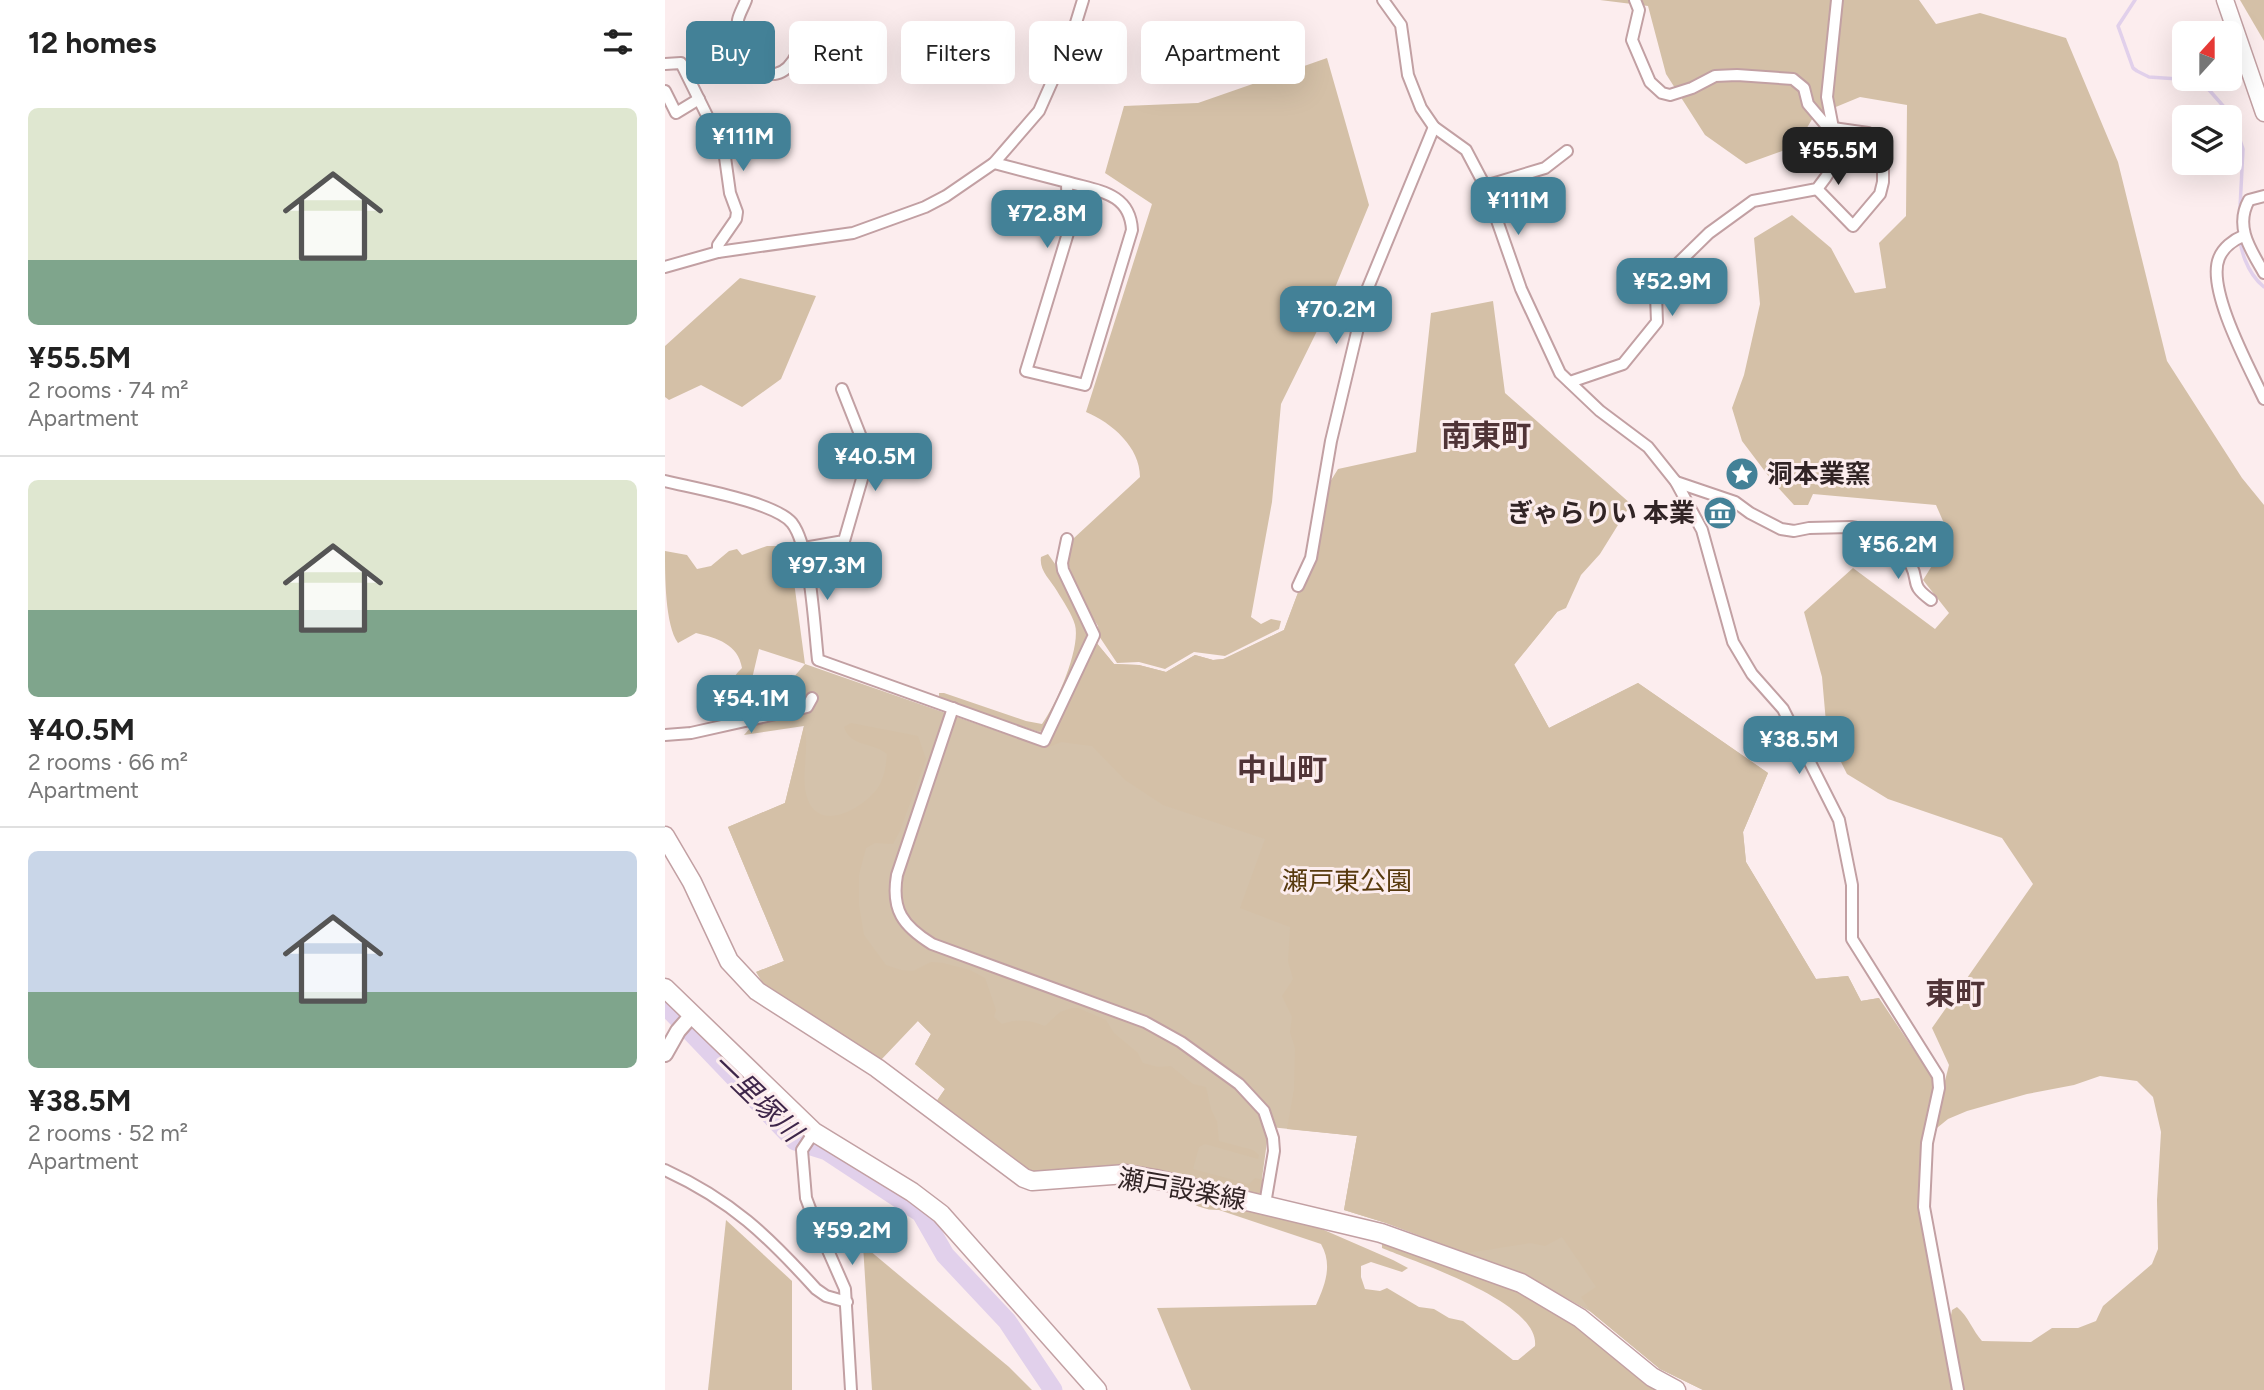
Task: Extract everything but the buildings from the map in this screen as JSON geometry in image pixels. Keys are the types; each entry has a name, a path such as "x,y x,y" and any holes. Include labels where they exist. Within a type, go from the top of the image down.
{"main road":[{"path":"2225,0 2264,113"},
{"name":"瀬戸設楽線","path":"665,836 692,882 729,961 757,991 877,1068 1024,1178 1032,1181 1126,1174 1265,1204 1381,1233 1521,1283 1580,1318 1652,1377 1676,1390"},
{"path":"665,988 813,1134 912,1192 941,1214 1097,1390"}],"street":[{"path":"747,0 737,22 743,52 772,76 782,74 789,68"},
{"path":"665,267 718,252 853,233 925,207 946,196 994,163 1039,111 1071,39 1083,0"},
{"path":"1383,0 1401,25 1408,75 1414,93 1434,127 1466,150 1485,186 1521,289 1556,366 1600,411 1648,447 1676,482 1702,530 1733,642 1752,674 1783,709 1839,820 1852,885 1853,939 1938,1076 1939,1088 1927,1143 1924,1207 1958,1390"},
{"path":"1635,0 1639,10 1632,40 1650,82 1662,93 1670,95 1692,88 1715,76 1793,79 1804,88 1808,104 1825,124 1833,128 1867,133 1880,144 1883,153 1883,183 1880,194 1853,226 1817,188"},
{"path":"1570,382 1623,364 1652,331 1657,321 1656,295 1665,276 1709,233 1753,201 1817,188 1832,167 1833,128 1828,97 1837,0"},
{"path":"665,64 681,63 724,150 730,193 737,212 736,219 718,245 718,252"},
{"path":"665,90 676,113 699,99"},
{"path":"1298,586 1311,558 1331,441 1367,290 1434,127"},
{"path":"1485,186 1545,168 1567,150"},
{"path":"994,163 1067,182 1121,200 1127,207 1132,220 1132,230 1085,385 1026,371 1069,233 1067,182"},
{"path":"2264,195 2249,200 2246,205 2240,237 2264,274"},
{"path":"1030,208 1069,220"},
{"path":"2240,237 2232,241 2219,258 2217,271 2221,302 2264,399"},
{"path":"804,548 844,541 866,465 863,442 842,389"},
{"path":"665,481 756,502 791,521 804,548 818,660 1044,741 1094,635 1063,570 1067,539"},
{"path":"1676,482 1735,502 1781,529 1794,531 1850,527 1868,530 1889,544 1902,542 1935,529"},
{"path":"1902,542 1902,551 1912,567 1915,584 1931,600"},
{"path":"665,735 691,733 803,708 812,698"},
{"path":"953,708 897,875 894,891 896,906 904,920 915,933 932,944 1145,1021 1181,1042 1239,1084 1264,1111 1273,1138 1274,1151 1265,1204"},
{"path":"665,1054 678,1031 692,1015"},
{"path":"813,1134 801,1150 809,1206 845,1289 851,1390"},
{"path":"665,1170 699,1185 722,1200 755,1226 816,1289 826,1296 847,1302"}],"green space":[{"path":"1600,0 1919,0 1936,24 1980,13 2066,38 2118,162 2167,361 2242,478 2264,505 2264,1390 1964,1390 1950,1320 1952,1310 1957,1307 1961,1311 1982,1341 2031,1342 2052,1328 2078,1328 2096,1321 2103,1306 2152,1264 2158,1249 2157,1200 2161,1132 2153,1097 2137,1081 2100,1076 1967,1111 1948,1119 1932,1132 1949,1065 1932,1028 2033,884 2002,838 1888,799 1847,774 1827,734 1822,677 1804,612 1853,568 1935,629 1949,613 1923,580 1950,537 1936,505 1813,494 1808,505 1794,505 1742,441 1732,408 1744,375 1760,304 1754,238 1792,215 1831,248 1855,293 1886,288 1879,243 1906,216 1907,105 1860,97 1814,116 1796,146 1746,164 1705,135 1666,74 1648,6"},
{"path":"2240,0 2264,0 2264,41"},
{"path":"1327,58 1369,205 1318,329 1281,404 1272,502 1251,617 1261,624 1271,619 1281,621 1279,629 1225,656 1194,652 1165,669 1139,662 1117,663 1099,636 1098,626 1080,597 1067,561 1074,538 1140,477 1135,456 1123,437 1115,429 1086,412 1152,204 1105,173 1124,106 1198,103 1252,84 1305,84 1305,66"},
{"path":"740,278 816,296 781,379 742,407 701,385 669,400 665,397 665,346"},
{"name":"瀬戸東公園","path":"1493,301 1505,393 1631,504 1600,554 1581,575 1566,608 1557,612 1514,665 1549,728 1638,683 1768,773 1743,832 1746,862 1816,979 1848,976 1861,1001 1879,998 1932,1077 1934,1087 1919,1201 1953,1390 1703,1390 1660,1369 1591,1312 1581,1297 1596,1287 1562,1237 1545,1246 1530,1243 1467,1253 1344,1210 1357,1136 1287,1129 1294,1089 1295,1048 1290,1032 1292,1017 1282,996 1293,979 1288,961 1290,927 1240,908 1265,839 1163,805 1125,780 1092,746 1061,742 1046,748 1095,641 1114,664 1139,665 1166,672 1195,655 1213,660 1224,659 1284,630 1299,590 1330,482 1338,469 1416,452 1431,313"},
{"path":"767,546 776,546 790,552 805,664 759,649 751,683 804,697 805,701 801,706 752,716 737,712 730,715 719,713 718,707 725,692 742,668 740,660 725,643 704,635 696,633 678,643 668,613 665,551 687,555 697,569 711,566 729,551 737,549 742,555"},
{"path":"1048,554 1060,571 1089,635 1047,730 1039,732 939,698 939,693 944,693 1042,724 1066,676 1076,635 1070,612 1042,567 1041,557"},
{"name":"瀬戸東公園","path":"1299,590 1557,612 1514,664 1549,728 1638,683 1768,773 1743,832 1746,862 1816,979 1848,976 1861,1001 1879,998 1953,1390 1703,1390 1660,1369 1591,1312 1527,1276 1344,1210 1357,1136 1269,1127 1260,1193 934,1105 945,1089 915,1064 931,1034 918,1021 756,972 784,961 728,827 785,803 804,726 744,735 805,664 1046,748 1095,641 1114,664 1139,665 1166,672 1195,655 1213,660 1223,659 1284,630"},
{"path":"851,723 918,736 926,759 893,844 875,843 866,848 859,875 859,905 864,935 886,965 913,971 931,962 970,970 985,978 996,1010 994,1017 1002,1024 1023,1021 1045,1026 1060,1012 1072,1008 1106,1020 1114,1033 1138,1053 1143,1063 1158,1067 1171,1066 1193,1084 1206,1087 1217,1121 1219,1141 1253,1150 1259,1155 1258,1159 1205,1144 1199,1147 1193,1169 1249,1184 1255,1178 1264,1180 1260,1193 1255,1196 1138,1171 1031,1174 934,1105 945,1089 915,1064 931,1034 918,1021 880,1061 765,987 756,972 784,961 728,827 785,803 804,726 804,777 811,806 818,813 837,815 848,812 867,800 881,782 887,754 851,738 844,727"},
{"path":"1160,1187 1301,1220 1393,1260 1408,1268 1402,1272 1371,1262 1361,1266 1365,1289 1380,1291 1387,1288 1419,1307 1434,1309 1449,1318 1463,1321 1513,1360 1518,1360 1535,1346 1531,1330 1518,1314 1473,1286 1382,1248 1382,1244 1422,1254 1510,1286 1570,1319 1664,1390 1191,1390 1157,1308 1316,1305 1325,1282 1327,1260 1321,1244 1219,1210 1203,1208 1163,1191"},
{"path":"726,1220 792,1281 792,1390 708,1390"},
{"path":"863,1245 1009,1367 1032,1390 872,1390"}],"waterway":[{"path":"2135,0 2118,26 2133,68 2149,77 2203,83 2232,116 2243,149 2240,208"},
{"path":"2239,227 2245,260 2264,287"},
{"name":"一里塚川","path":"665,1005 795,1141 827,1151 921,1213 945,1255 1007,1321 1053,1390"}],"place":[{"name":"洞本業窯","path":"1742,474"},
{"name":"ぎゃらりい 本業","path":"1720,513"}],"district":[{"name":"南東町","path":"1486,435"},
{"name":"中山町","path":"1282,769"},
{"name":"東町","path":"1955,993"}]}
